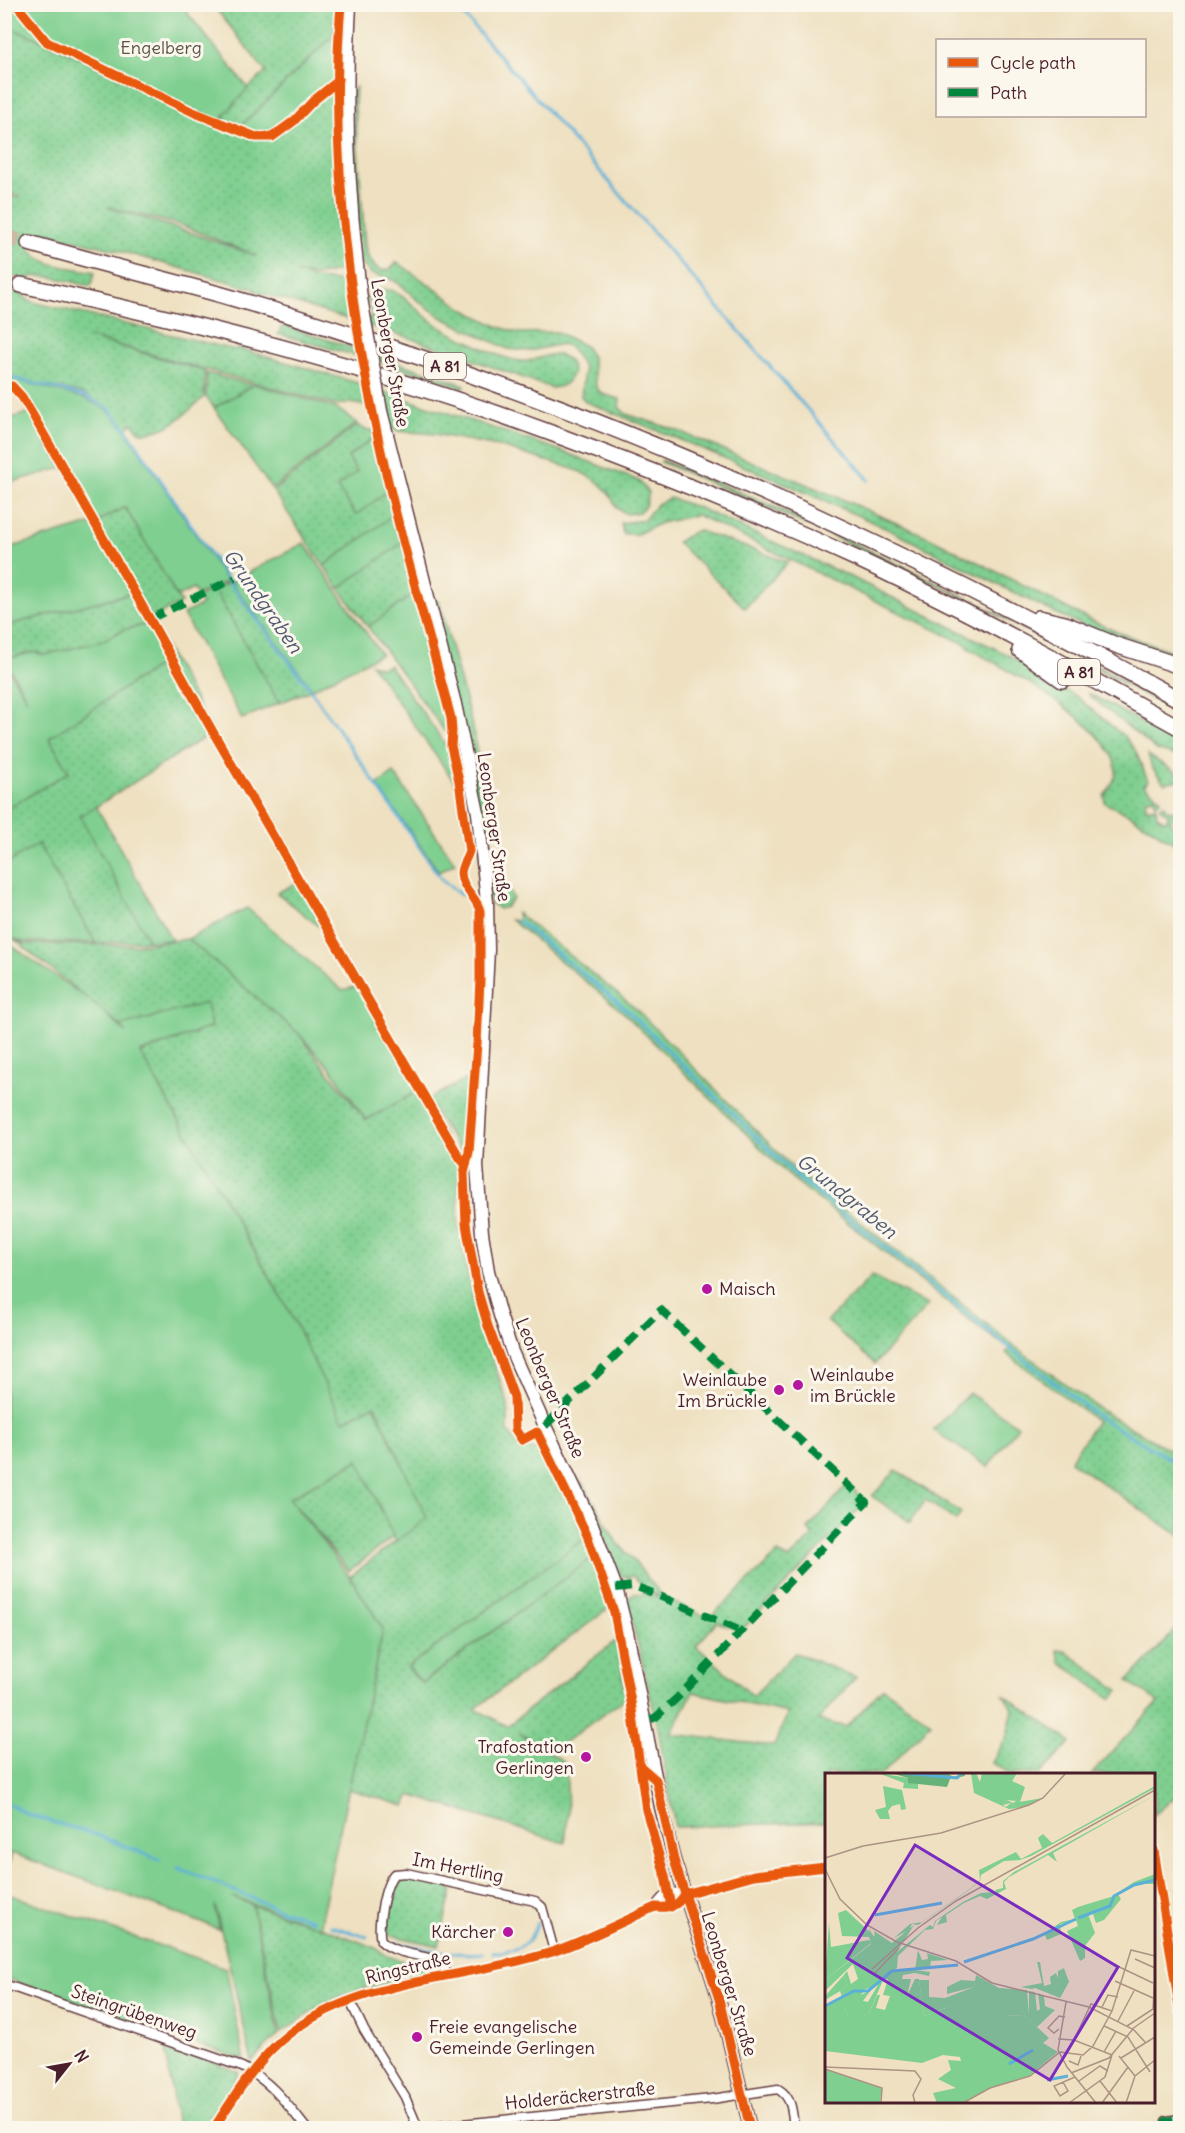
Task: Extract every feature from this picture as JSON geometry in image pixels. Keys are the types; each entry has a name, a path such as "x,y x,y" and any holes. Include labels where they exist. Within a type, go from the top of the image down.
{"highway":[{"name":"A 81","path":"29,243 317,324 422,358 567,410 745,483 946,576 1180,700"},
{"name":"A 81","path":"21,285 113,304 320,357 550,432 789,529 864,562 1066,664 1180,728"},
{"path":"1021,615 1065,624 1116,645 1180,666"},
{"path":"976,618 1062,680"}],"main road":[{"name":"Leonberger Straße","path":"350,4 347,79 348,150 354,241 361,298 381,411 455,704 478,813 486,891 488,950 477,1166 482,1233 488,1271 512,1352 544,1426 591,1522 616,1588 635,1671 661,1807 685,1894 719,1999 750,2128"}],"street":[{"name":"Im Hertling","path":"447,1975 442,1966 433,1960 394,1950 381,1941 379,1925 389,1880 394,1874 406,1873 535,1901 542,1907 554,1951"},
{"name":"Ringstraße","path":"214,2128 252,2072 271,2050 288,2034 325,2011 350,2001 447,1975 554,1951 655,1907 671,1907 679,1904 685,1894 675,1892 668,1894 660,1899 655,1907"},
{"name":"Steingrübenweg","path":"4,1984 252,2072 263,2078 281,2096 306,2128"},
{"path":"350,2001 364,2030 405,2097 419,2128"},
{"name":"Holderäckerstraße","path":"419,2128 743,2095 778,2089 790,2101 794,2128"},
{"path":"1168,2128 1166,2121 1180,2119"}],"green space":[{"name":"Engelberg","path":"4,5 181,5 248,88 222,118 242,125 335,34 336,82 279,134 270,137 256,137 153,93 47,42 5,26"},
{"path":"213,5 338,5 335,34 242,125 221,118 266,72"},
{"path":"4,26 47,42 115,75 256,137 294,121 319,95 336,82 335,197 344,266 338,271 315,276 297,272 315,279 347,282 348,305 352,312 372,319 367,297 375,290 389,290 400,295 442,328 496,354 520,361 555,354 565,357 572,366 573,372 565,384 552,388 413,339 255,291 255,289 116,250 45,233 37,234 32,238 30,250 36,256 51,263 95,272 91,286 47,277 30,277 23,280 21,292 25,298 33,302 236,350 237,348 361,384 559,450 639,481 649,493 645,506 639,512 627,514 618,509 608,492 597,481 579,471 498,446 435,434 397,431 390,427 388,419 391,418 386,399 366,393 368,406 350,403 335,405 88,337 205,371 204,397 169,426 142,433 131,423 127,430 109,409 84,394 11,378 12,386 5,387 5,196 19,197 20,195 5,193","holes":["107,207 181,225 257,256"]},
{"path":"356,87 355,107 365,246 369,258 377,268 387,270 397,262 465,310 499,327 519,333 557,332 585,346 592,357 596,387 602,394 620,399 619,407 626,414 676,430 933,539 1090,620 1180,654 1180,660 1083,626 850,512 586,402 581,396 584,370 570,347 562,344 529,351 508,349 443,318 393,280 372,274 361,263 352,91"},
{"path":"283,325 465,385 463,388 401,368 278,334"},
{"path":"207,373 253,385 214,408 206,397"},
{"path":"12,379 84,398 108,410 126,430 227,581 197,595 193,589 177,597 125,507 95,523 23,396 11,387"},
{"path":"254,384 336,408 357,423 272,489 214,408"},
{"path":"31,412 62,468 5,484 5,420"},
{"path":"357,425 366,430 375,430 376,436 348,457 357,472 338,486 356,515 389,490 395,514 324,566 273,491"},
{"path":"376,436 389,490 356,515 337,487 357,472 348,457"},
{"path":"662,460 795,516 925,577 1117,677 1180,712 1180,715 1063,650 908,571 661,462"},
{"path":"670,498 699,508 857,580 1010,656 1076,696 1124,736 1135,750 1148,781 1144,785 1161,799 1156,804 1154,797 1145,800 1147,809 1156,807 1157,816 1165,821 1169,815 1160,806 1165,805 1168,811 1171,810 1174,814 1179,815 1170,821 1175,829 1180,826 1180,847 1132,816 1105,803 1104,796 1116,775 1111,755 1098,737 1079,718 1030,684 968,648 969,646 697,515 661,523 637,534 623,534 621,523 644,520 657,504"},
{"path":"125,507 181,603 151,618 95,523"},
{"path":"395,514 402,543 339,588 324,566"},
{"path":"94,523 135,592 5,626 5,549"},
{"path":"697,530 788,562 745,608 677,542"},
{"path":"304,543 381,654 312,689 231,582"},
{"path":"402,543 415,593 368,627 339,588"},
{"path":"229,582 311,690 279,703 214,589"},
{"path":"214,589 279,703 242,719 183,614 202,605 198,597"},
{"path":"135,592 152,623 123,630 102,641 44,655 34,652 5,659 5,626"},
{"path":"415,593 449,729 445,732 368,627"},
{"path":"439,601 473,729 497,878 508,888 513,898 506,907 499,909 491,903 432,603"},
{"path":"152,623 171,657 49,738 69,772 5,810 5,664 27,699 5,659 34,652 44,655 102,641 123,630"},
{"path":"171,657 213,732 81,816 149,941 95,943 38,844 5,865 4,810 68,772 49,738"},
{"path":"371,664 383,668 389,665 448,748 456,784"},
{"path":"1088,693 1180,743 1180,757 1157,750"},
{"path":"1148,755 1180,775 1180,780 1164,783 1152,768"},
{"path":"394,773 455,863 439,872 377,785"},
{"path":"96,806 172,940 149,941 80,816"},
{"path":"38,844 95,943 24,942 5,937 5,865"},
{"path":"300,881 331,936 277,893"},
{"path":"247,908 342,990 359,986 420,1090 366,1120 331,1069 298,1033 188,939"},
{"path":"517,913 635,1008 794,1169 1014,1346 1102,1411 1180,1456 1180,1536 1070,1461 1097,1421 1006,1353 1010,1349 983,1331 788,1175 624,1013 511,920 518,921"},
{"path":"188,939 298,1033 366,1120 420,1090 459,1164 458,1219 465,1262 476,1312 508,1404 508,1431 520,1449 539,1449 565,1492 586,1538 408,1667 423,1683 593,1557 609,1608 475,1709 507,1726 617,1640 626,1698 552,1751 519,1733 563,1761 566,1766 568,1813 565,1843 410,1795 405,1806 348,1789 383,1629 350,1577 426,1517 375,1406 343,1422 288,1309 140,1053 211,1027 206,1004 121,1026 15,940 24,944 136,945"},
{"path":"5,941 98,1006 126,1033 121,1026 206,1003 211,1027 140,1053 288,1309 343,1421 374,1405 427,1518 396,1542 358,1460 289,1498 350,1577 383,1629 321,1927 232,1897 252,1905 279,2034 252,2061 215,1905 219,1929 12,1853 5,1885"},
{"path":"469,1078 465,1136 462,1154 427,1100"},
{"path":"872,1276 928,1305 875,1364 827,1321"},
{"path":"969,1393 1018,1426 988,1467 933,1430"},
{"path":"359,1460 394,1536 349,1571 289,1498"},
{"path":"896,1470 961,1513 956,1521 926,1500 910,1522 872,1496"},
{"path":"582,1480 616,1541 664,1598 709,1618 778,1553 789,1559 813,1536 808,1529 848,1484 866,1502 741,1631 717,1622 696,1646 753,1696 795,1653 856,1677 818,1720 846,1727 883,1688 931,1723 883,1773 825,1773 825,1822 675,1827 657,1722 627,1601 634,1593 661,1597 650,1592 632,1575 630,1578 620,1575 582,1486","holes":["693,1692 788,1713 774,1746 671,1734"]},
{"path":"586,1538 593,1557 422,1683 408,1667"},
{"path":"1180,1625 1180,1793 1155,1814 1155,1773 1093,1773 1158,1702 1128,1681"},
{"path":"1057,1650 1065,1651 1119,1690 1111,1699 1061,1663"},
{"path":"1003,1694 1071,1742 1041,1773 1008,1773 992,1763 1007,1736 1013,1709"},
{"path":"406,1876 452,1889 439,1946 385,1934 394,1887 402,1877"},
{"path":"5,1893 226,1968 244,2060 5,1978"},
{"path":"252,1905 321,1927 376,1948 395,1959 432,1967 433,1971 364,1988 326,2002 281,2033"},
{"path":"165,2044 239,2072 208,2128 177,2128"}],"waterway":[{"path":"463,14 869,480"},
{"name":"Grundgraben","path":"4,376 84,396 109,409 127,430 232,586 308,686 442,880 461,895"},
{"name":"Grundgraben","path":"518,921 626,1009 795,1175 1100,1418 1180,1465"},
{"path":"4,1801 29,1815 97,1835 160,1860"},
{"path":"178,1868 281,1910 313,1920"},
{"path":"493,1953 509,1951 526,1943 537,1923"},
{"path":"331,1926 367,1937"},
{"path":"398,1943 451,1953 483,1953"},
{"path":"4,2123 10,2128"}],"tunnel":[{"path":"4,237 29,243"},
{"path":"4,282 21,285"}],"marked path":[{"path":"150,619 235,578"},
{"path":"545,1426 661,1310 866,1502 677,1698 656,1717 645,1722"},
{"path":"616,1588 634,1586 741,1631"},
{"path":"1168,2128 1166,2121 1180,2119"}],"cycle path":[{"path":"16,4 47,42 193,112 256,137 272,137 294,121 313,101 339,80"},
{"path":"341,4 338,59 340,169 344,224 358,334 387,477 451,718 451,746 459,781 469,851 461,870 462,878 480,911 477,1043 469,1152 464,1173 466,1224 478,1292 514,1397 515,1429 522,1440 537,1432 587,1535 614,1612 631,1702 646,1810 665,1876 671,1907"},
{"path":"4,387 12,386 31,412 213,732 466,1165"},
{"path":"641,1767 656,1780 674,1860 719,1999 750,2128"},
{"path":"1155,1856 1180,2012"},
{"path":"685,1894 754,1875 825,1867"},
{"path":"214,2128 247,2079 270,2051 299,2027 331,2008 405,1984 519,1961 555,1951 655,1907 673,1906 685,1894"}],"place":[{"name":"Maisch","path":"707,1289"},
{"name":"Weinlaube im Brückle","path":"798,1385"},
{"name":"Weinlaube Im Brückle","path":"779,1390"},
{"name":"Trafostation Gerlingen","path":"586,1757"},
{"name":"Kärcher","path":"508,1932"},
{"name":"Freie evangelische Gemeinde Gerlingen","path":"417,2037"}]}
